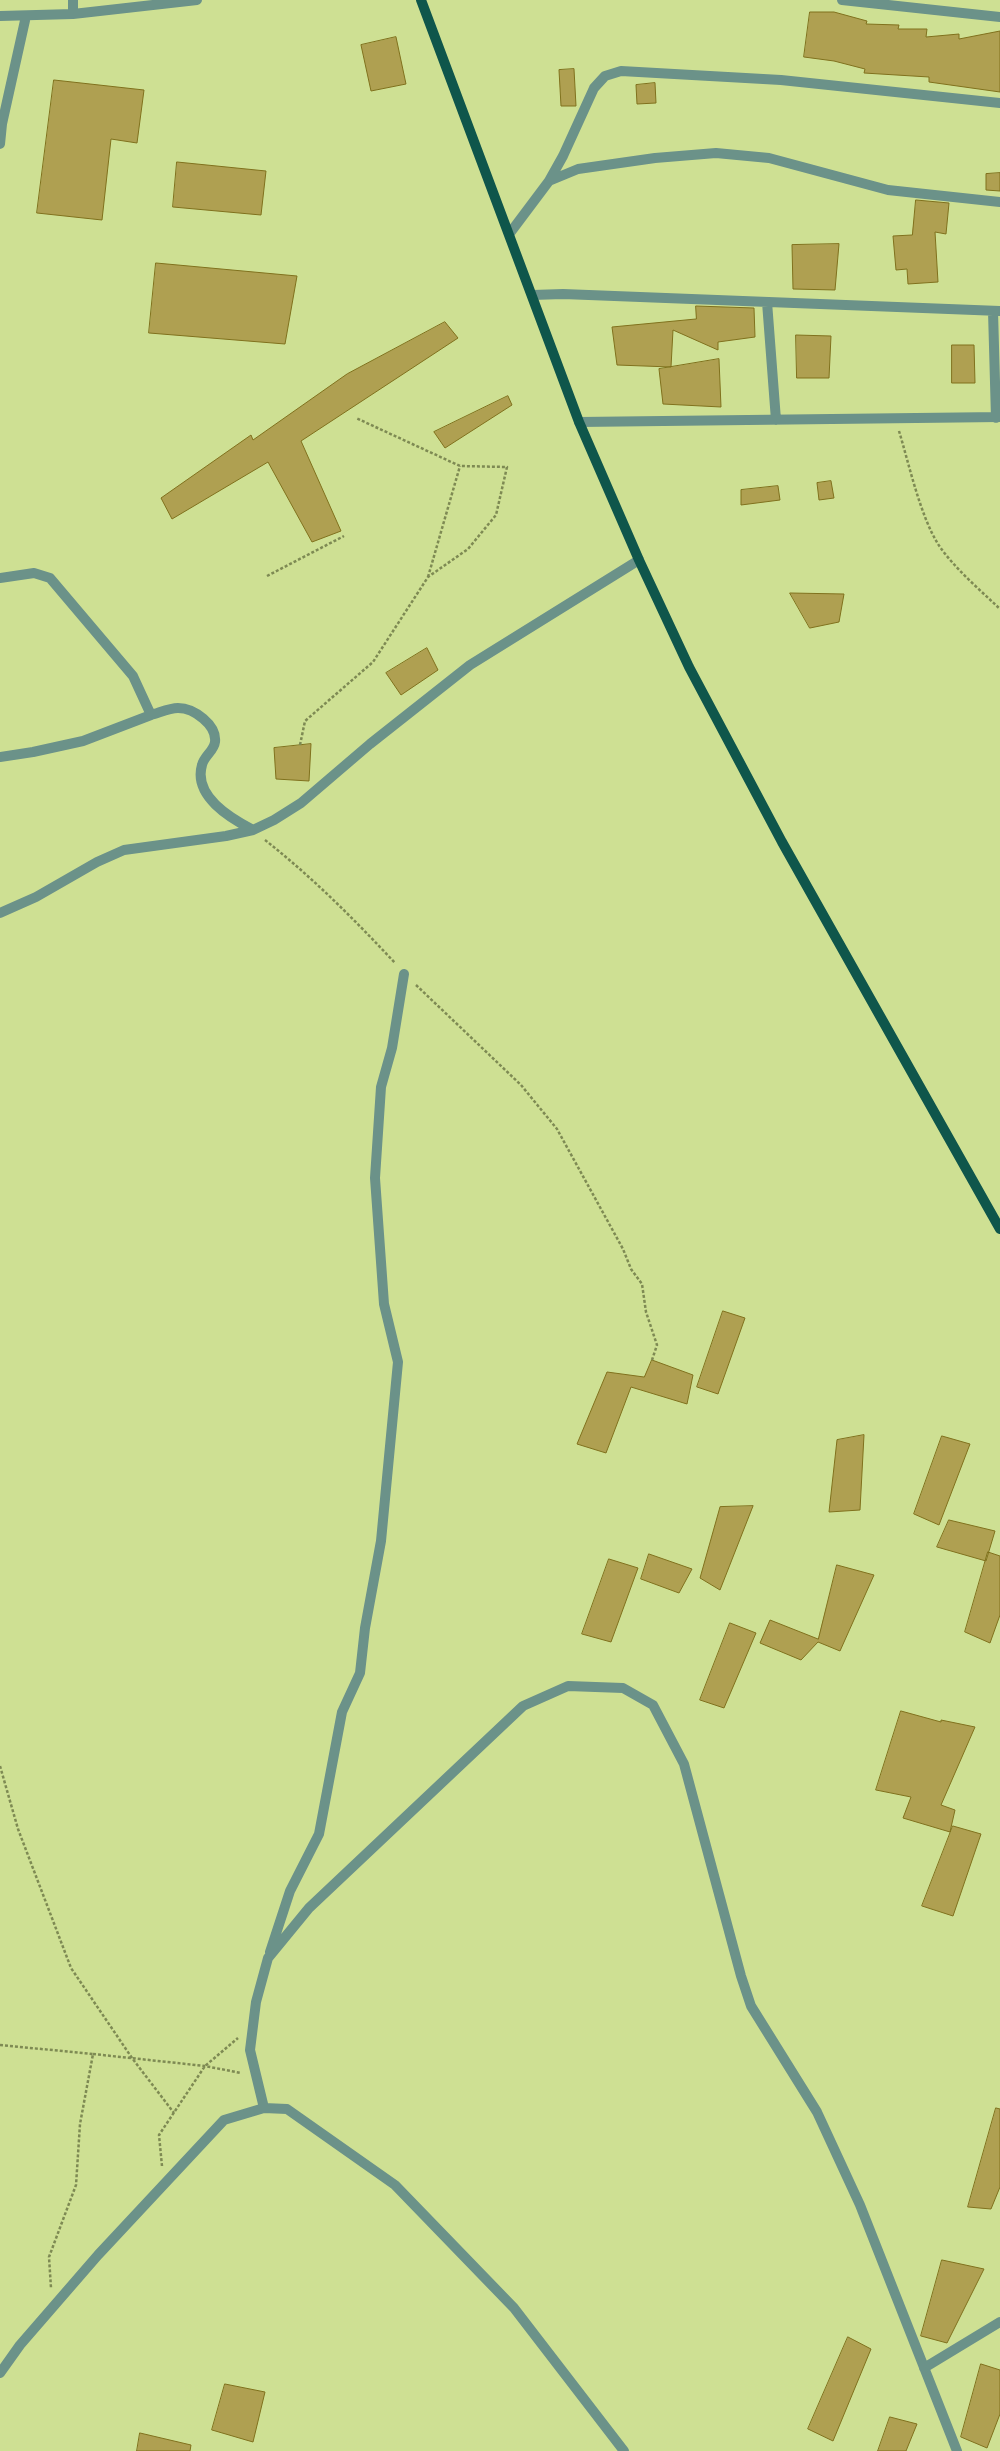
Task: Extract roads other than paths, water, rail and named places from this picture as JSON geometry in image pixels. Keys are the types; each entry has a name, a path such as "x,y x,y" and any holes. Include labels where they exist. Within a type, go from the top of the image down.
{"main road":[{"path":"421,0 510,233 579,422 639,560 689,667 782,842 1000,1229"}],"street":[{"path":"73,0 73,14"},
{"path":"0,16 73,14 197,0"},
{"path":"842,0 1000,17"},
{"path":"0,144 1,124 26,16"},
{"path":"510,233 549,181 563,156 594,88 605,76 621,71 782,80 1000,103"},
{"path":"549,181 578,169 655,158 716,153 770,158 888,190 1000,202"},
{"path":"532,296 562,294 997,311 998,418 579,422"},
{"path":"767,302 776,420"},
{"path":"0,913 36,897 97,862 124,850 226,836 253,830 274,820 301,803 370,744 470,666 639,560"},
{"path":"0,578 34,573 50,578 133,676 151,716"},
{"path":"0,757 33,752 83,741 176,708 183,709 209,724 213,730 215,741 213,750 202,764 200,774 204,788 217,806 231,818 253,830"},
{"path":"264,2108 250,2050 256,2002 268,1958 290,1891 319,1834 342,1712 360,1672 365,1628 381,1541 398,1362 384,1304 375,1178 381,1087 392,1048 404,974"},
{"path":"268,1958 309,1908 523,1706 568,1686 623,1688 653,1705 684,1764 741,1976 751,2006 817,2112 860,2205 956,2451"},
{"path":"0,2373 20,2345 53,2307 224,2120 264,2108 287,2110 395,2184 514,2308 624,2451"},
{"path":"924,2368 1000,2322"}]}
